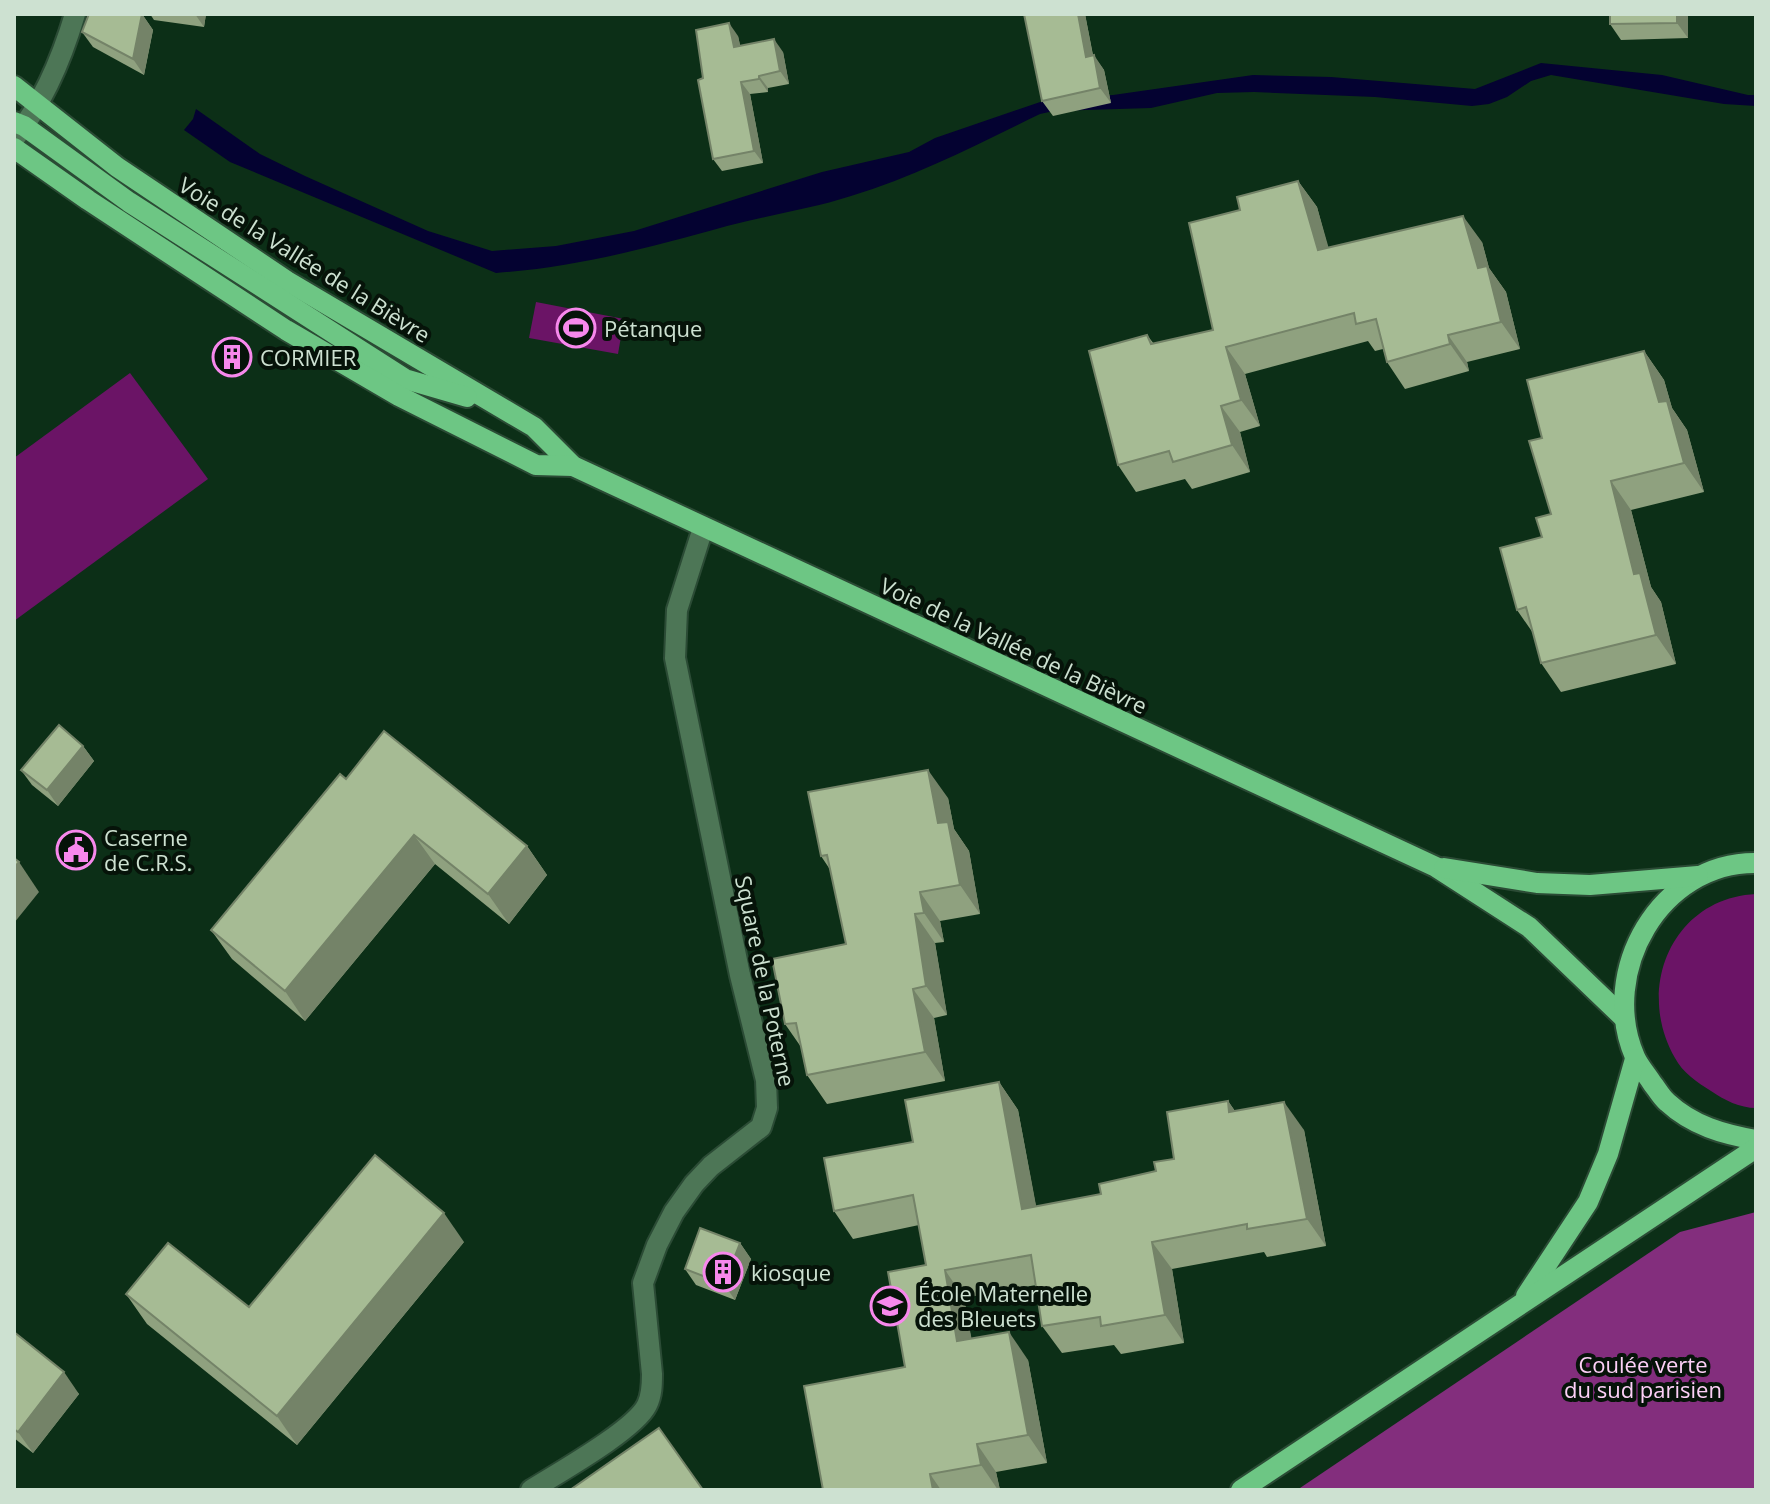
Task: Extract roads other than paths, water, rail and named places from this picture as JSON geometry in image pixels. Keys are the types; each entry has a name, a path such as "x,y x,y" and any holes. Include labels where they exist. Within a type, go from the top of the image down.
{"main road":[{"name":"Voie de la Vallée de la Bièvre","path":"14,86 117,167 287,281 534,427 573,466 1436,867 1529,927 1624,1018"},
{"path":"14,98 36,106"},
{"path":"17,129 405,379 502,408"},
{"name":"Voie de la Vallée de la Bièvre","path":"14,148 286,330 386,389 536,465 573,466"},
{"path":"1756,863 1737,863 1698,876 1664,901 1639,936 1625,976 1624,1018 1635,1059 1666,1102 1712,1131 1756,1140"},
{"name":"Voie de la Vallée de la Bièvre","path":"1436,867 1537,883 1590,885 1698,876"},
{"path":"1522,1304 1588,1202 1608,1154 1635,1059"},
{"path":"1241,1490 1756,1148"}],"street":[{"path":"17,129 48,85 75,14"},
{"name":"Square de la Poterne","path":"531,1490 625,1428 647,1405 652,1374 643,1283 657,1245 674,1212 694,1184 711,1166 761,1127 767,1108 766,1080 740,975 675,658 677,610 703,528"}],"place":[{"name":"Pétanque","path":"576,328"},
{"name":"CORMIER","path":"232,357"},
{"name":"Caserne de C.R.S.","path":"76,850"},
{"name":"kiosque","path":"723,1272"},
{"name":"École Maternelle des Bleuets","path":"890,1306"}],"park label":[{"name":"Coulée verte du sud parisien","path":"1643,1376"}]}
